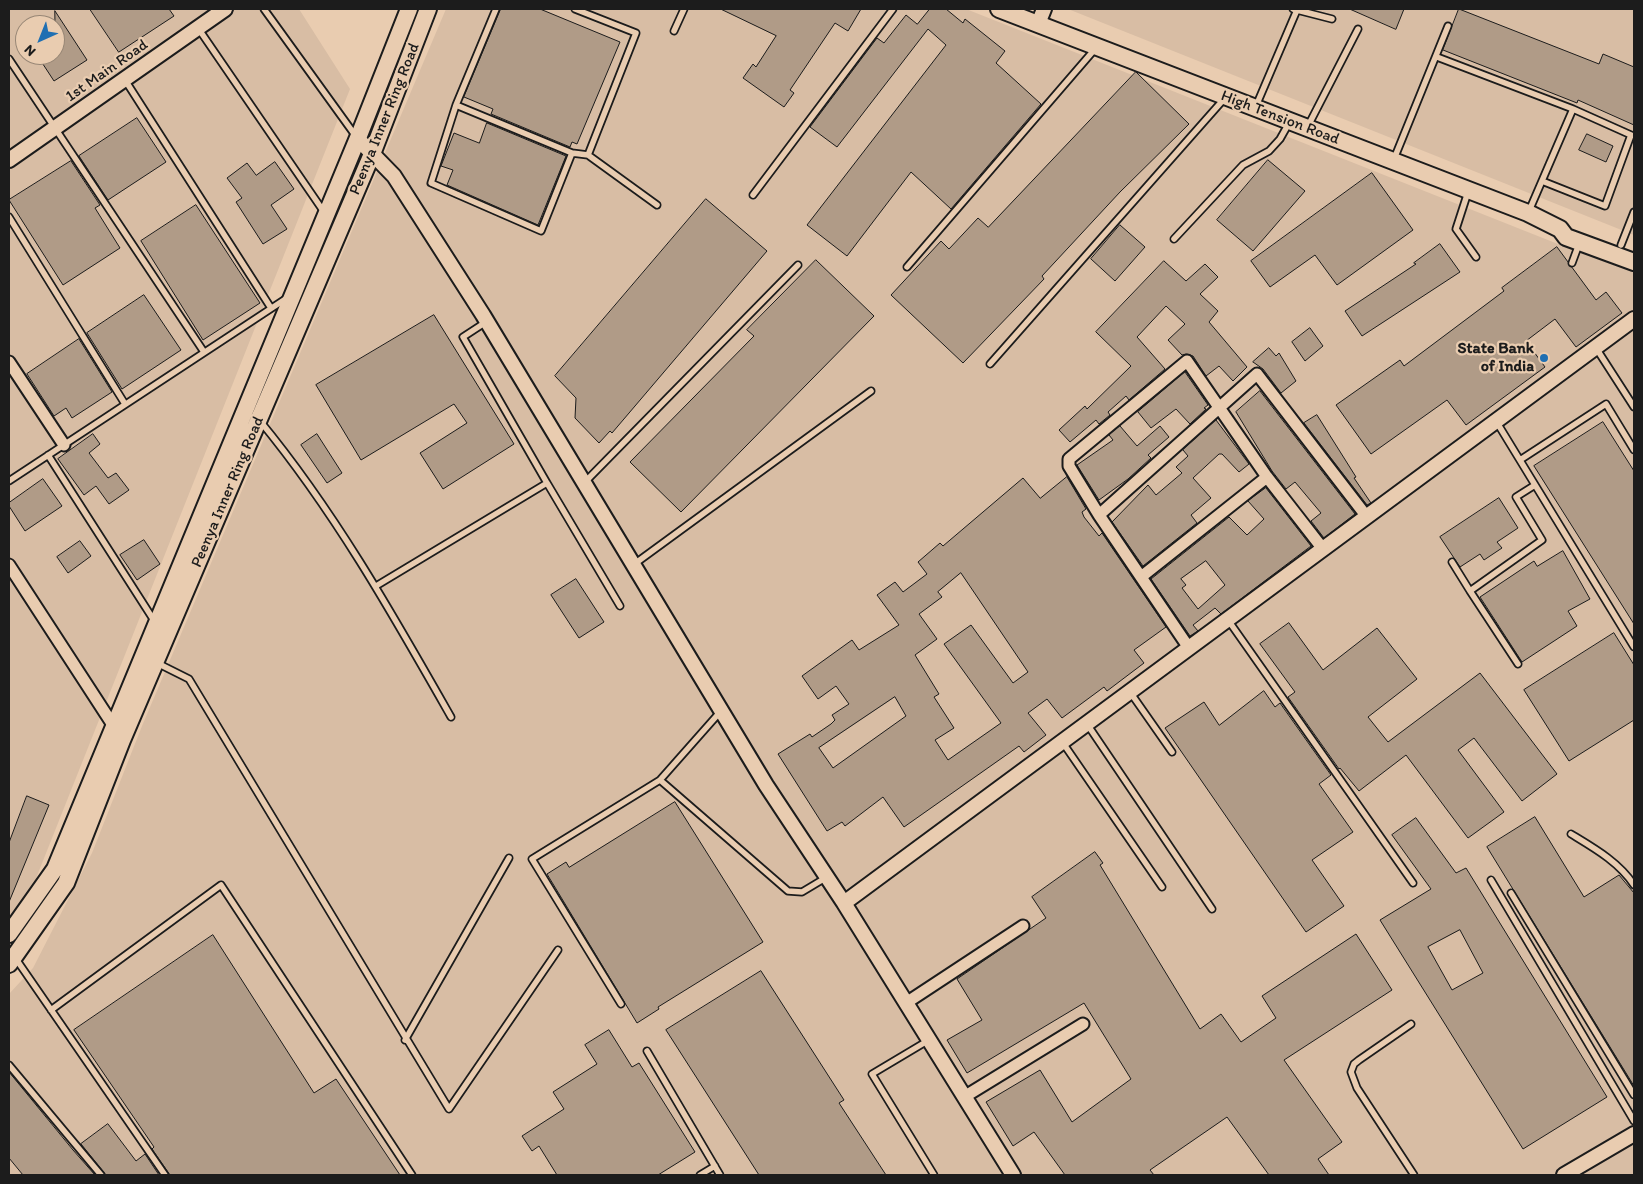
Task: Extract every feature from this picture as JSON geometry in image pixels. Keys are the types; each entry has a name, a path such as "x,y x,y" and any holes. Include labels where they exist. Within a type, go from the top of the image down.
{"main road":[{"name":"Peenya Inner Ring Road","path":"9,934 55,869 358,139 409,9"},
{"name":"Peenya Inner Ring Road","path":"11,957 66,883 155,662 362,179 428,9"},
{"name":"High Tension Road","path":"999,9 1528,213 1560,229 1566,237 1634,262"},
{"path":"348,163 362,179"},
{"name":"High Tension Road","path":"1560,229 1567,227 1628,248"}],"street":[{"name":"1st Main Road","path":"9,160 225,9"},
{"path":"1038,24 1044,9"},
{"path":"358,139 394,176 486,322 721,711 844,903 1013,1175"},
{"path":"844,903 1063,743 1634,319"},
{"path":"1189,648 1068,466 1070,459 1187,361 1267,477 1323,550"},
{"path":"9,362 64,444"},
{"path":"1099,515 1257,374 1367,517"},
{"path":"1141,577 1267,477"},
{"path":"9,565 113,726"},
{"path":"906,1003 1022,926"},
{"path":"964,1097 1083,1024"},
{"path":"1564,1175 1634,1134"}],"lane":[{"path":"264,9 358,139"},
{"path":"496,9 456,105 431,183 541,231 572,153"},
{"path":"575,9 636,33 588,155"},
{"path":"674,31 684,9"},
{"path":"753,195 893,9"},
{"path":"1255,108 1295,10 1332,19"},
{"path":"1393,161 1437,57 1448,26"},
{"path":"198,28 326,215"},
{"path":"1308,128 1358,29"},
{"path":"907,267 1097,47"},
{"path":"1437,57 1572,109 1631,135 1605,206 1542,181"},
{"path":"9,59 54,130 204,352"},
{"path":"125,80 271,308"},
{"path":"990,364 1226,97"},
{"path":"456,105 572,153 588,155 657,205"},
{"path":"1528,213 1572,109"},
{"path":"1174,239 1243,164 1269,151 1280,139 1290,122"},
{"path":"1468,190 1456,229 1476,257"},
{"path":"1628,248 1634,212"},
{"path":"9,217 125,404"},
{"path":"1572,263 1579,242"},
{"path":"584,484 798,265"},
{"path":"9,481 294,294"},
{"path":"486,322 463,337 620,606"},
{"path":"1596,348 1634,407"},
{"path":"633,565 871,391"},
{"path":"1520,460 1606,404 1634,450"},
{"path":"259,419 291,460 376,586 451,717"},
{"path":"1496,421 1634,647"},
{"path":"48,455 156,623"},
{"path":"376,586 547,482"},
{"path":"1470,591 1542,540 1516,497 1535,485"},
{"path":"1452,562 1518,664"},
{"path":"1228,620 1413,883"},
{"path":"155,662 189,679 332,912 405,1040 449,1109 558,950"},
{"path":"1130,692 1172,752"},
{"path":"621,1004 532,860 660,780 721,711"},
{"path":"1087,724 1212,909"},
{"path":"1063,743 1162,887"},
{"path":"660,780 788,891 802,892 827,877"},
{"path":"1571,834 1609,859 1627,874 1634,885"},
{"path":"405,1040 509,858"},
{"path":"1491,880 1634,1121"},
{"path":"51,1010 221,885 412,1175"},
{"path":"1511,893 1634,1095"},
{"path":"11,957 51,1010 165,1175"},
{"path":"1411,1024 1354,1064 1351,1072 1357,1088 1414,1175"},
{"path":"929,1040 872,1074 934,1175"},
{"path":"647,1051 720,1175"},
{"path":"9,1065 101,1175"},
{"path":"700,1175 715,1166"}],"shaded area":[{"path":"9,9 299,9 350,89 27,901 9,921"},
{"path":"446,9 966,9 1568,248 1634,269 1634,1175 9,1175 9,994 33,968 92,853 142,726"},
{"path":"1068,9 1634,9 1634,235"}],"building":[{"path":"90,9 169,9 174,16 119,52"},
{"path":"501,9 540,9 620,42 577,144 572,142 570,147 491,114 493,109 464,97"},
{"path":"721,9 861,9 848,31 835,23 790,90 794,93 784,107 743,78 753,64 756,67 776,36"},
{"path":"930,9 946,9 963,23 965,19 1005,51 996,63 1041,104 951,209 911,172 847,256 807,225 946,45 928,29 837,147 810,127 877,38 884,43 906,15 917,24"},
{"path":"1350,9 1404,9 1396,29"},
{"path":"1459,9 1599,64 1603,54 1634,67 1634,125 1578,100 1577,103 1443,50"},
{"path":"65,26 87,60 54,81 44,65 65,65"},
{"path":"1136,72 1189,124 1120,192 1042,276 1044,279 963,363 891,295 941,241 949,249 978,218 988,227"},
{"path":"137,118 166,162 108,200 79,156"},
{"path":"487,123 566,156 538,225 447,185 453,170 441,166 454,133 479,143"},
{"path":"1587,134 1613,146 1606,162 1579,150"},
{"path":"1268,160 1305,191 1253,251 1217,220"},
{"path":"71,161 100,205 95,208 120,248 63,285 9,200"},
{"path":"275,162 294,189 271,205 287,229 263,244 236,202 242,198 227,178 247,163 256,175"},
{"path":"1372,173 1413,230 1337,285 1315,255 1270,287 1251,261"},
{"path":"706,199 767,251 612,433 610,431 599,443 575,418 576,398 555,376"},
{"path":"196,205 260,303 203,340 141,241"},
{"path":"1120,225 1145,247 1115,281 1091,259"},
{"path":"1440,244 1460,272 1362,336 1345,311 1416,264 1414,263"},
{"path":"1557,247 1596,300 1606,292 1622,313 1576,347 1555,319 1526,341 1545,367 1466,425 1447,400 1371,454 1336,405 1400,360 1404,366 1504,291 1502,288"},
{"path":"816,260 874,316 681,512 630,462 754,336 747,330"},
{"path":"1164,261 1186,281 1205,264 1218,277 1200,294 1218,311 1209,322 1247,367 1233,381 1219,366 1206,376 1193,356 1182,355 1168,340 1185,324 1166,306 1137,337 1165,369 1129,400 1126,396 1108,412 1110,415 1099,424 1096,420 1070,442 1059,430 1085,406 1087,409 1131,366 1096,332"},
{"path":"144,295 181,350 122,389 87,333"},
{"path":"434,315 514,444 443,489 420,453 467,423 454,404 361,460 316,385"},
{"path":"1310,328 1323,346 1305,361 1292,342"},
{"path":"79,339 112,392 72,418 66,408 54,416 27,374"},
{"path":"1269,348 1276,356 1279,353 1296,381 1281,393 1263,369 1253,362"},
{"path":"1185,372 1208,405 1204,408 1206,409 1190,424 1176,409 1151,428 1138,412"},
{"path":"1260,391 1355,514 1324,538 1311,521 1321,513 1295,482 1286,489 1272,471 1236,412"},
{"path":"1317,415 1371,503 1367,505 1304,423"},
{"path":"1216,420 1249,464 1239,472 1222,454 1219,454 1193,478 1211,498 1191,515 1197,523 1143,566 1112,522 1148,485 1156,495 1182,473 1176,467 1188,456 1183,450"},
{"path":"1603,422 1634,471 1634,624 1534,466"},
{"path":"1120,426 1137,446 1160,426 1169,437 1148,455 1151,458 1128,479 1099,500 1077,465 1113,440 1109,435"},
{"path":"93,434 100,444 89,453 108,478 116,473 129,490 109,504 96,486 84,495 58,459"},
{"path":"317,434 342,473 327,483 301,445"},
{"path":"1067,477 1086,509 1082,512 1084,517 1099,536 1102,533 1166,627 1134,650 1144,663 1107,691 1104,687 1062,718 1047,699 1028,713 1046,735 1024,752 1019,746 904,827 883,797 845,826 842,822 827,831 778,754 810,734 812,737 831,724 835,720 832,715 849,704 836,686 818,699 802,676 852,640 859,650 899,625 877,595 895,582 903,592 927,574 918,562 940,543 943,546 1023,478 1040,498","holes":["961,573 1028,672 1013,683 971,625 944,644 1001,723 948,760 935,740 954,728 934,697 939,694 915,655 937,639 919,614 942,597 938,592","895,697 906,716 833,768 819,748"]},
{"path":"43,479 62,506 25,531 9,503"},
{"path":"1266,488 1311,546 1221,614 1215,608 1193,625 1198,631 1190,636 1151,579 1229,517 1247,535 1264,519 1248,501","holes":["1206,561 1225,585 1198,609 1182,588 1186,585 1181,579"]},
{"path":"1499,498 1518,528 1497,542 1502,548 1484,560 1480,554 1460,567 1440,537"},
{"path":"144,540 160,564 137,580 120,555"},
{"path":"80,541 91,556 68,573 57,557"},
{"path":"1563,551 1590,599 1568,611 1577,626 1522,662 1480,597 1534,561 1537,566"},
{"path":"576,579 604,622 579,638 551,595"},
{"path":"1289,623 1323,670 1377,628 1417,679 1368,717 1388,742 1480,673 1557,774 1522,801 1474,738 1458,750 1504,812 1468,838 1406,755 1359,791 1339,769 1288,697 1295,692 1260,644"},
{"path":"1614,633 1634,665 1634,720 1569,761 1524,690"},
{"path":"1264,691 1275,707 1280,703 1331,775 1319,784 1353,832 1312,860 1344,906 1306,932 1165,728 1204,702 1219,725"},
{"path":"27,796 49,805 9,902 9,843"},
{"path":"675,802 763,942 658,1007 659,1009 637,1023 547,874 566,862 569,867"},
{"path":"1535,817 1584,897 1619,875 1634,893 1634,1086 1487,847"},
{"path":"1416,818 1456,873 1466,868 1607,1097 1523,1149 1380,920 1431,889 1392,835","holes":["1460,930 1483,973 1452,990 1428,947"]},
{"path":"1095,852 1103,863 1100,865 1200,1029 1221,1014 1241,1042 1276,1018 1262,996 1356,934 1392,990 1284,1060 1342,1142 1318,1159 1329,1175 1269,1175 1227,1117 1150,1170 1154,1175 1065,1175 1034,1132 1013,1146 986,1102 1040,1070 1072,1122 1131,1079 1084,1003 967,1073 947,1040 982,1020 957,979 1046,918 1032,897"},
{"path":"213,935 314,1093 336,1079 400,1175 170,1175 152,1149 154,1147 74,1030"},
{"path":"761,971 844,1100 839,1103 886,1175 759,1175 666,1030"},
{"path":"609,1030 632,1067 639,1063 695,1152 658,1175 557,1175 539,1146 532,1151 522,1136 564,1109 553,1092 597,1064 585,1045"},
{"path":"9,1072 95,1175 23,1175 9,1158"},
{"path":"108,1124 136,1161 145,1154 159,1175 106,1175 81,1144"}],"place":[{"name":"State Bank of India","path":"1544,358"}]}
